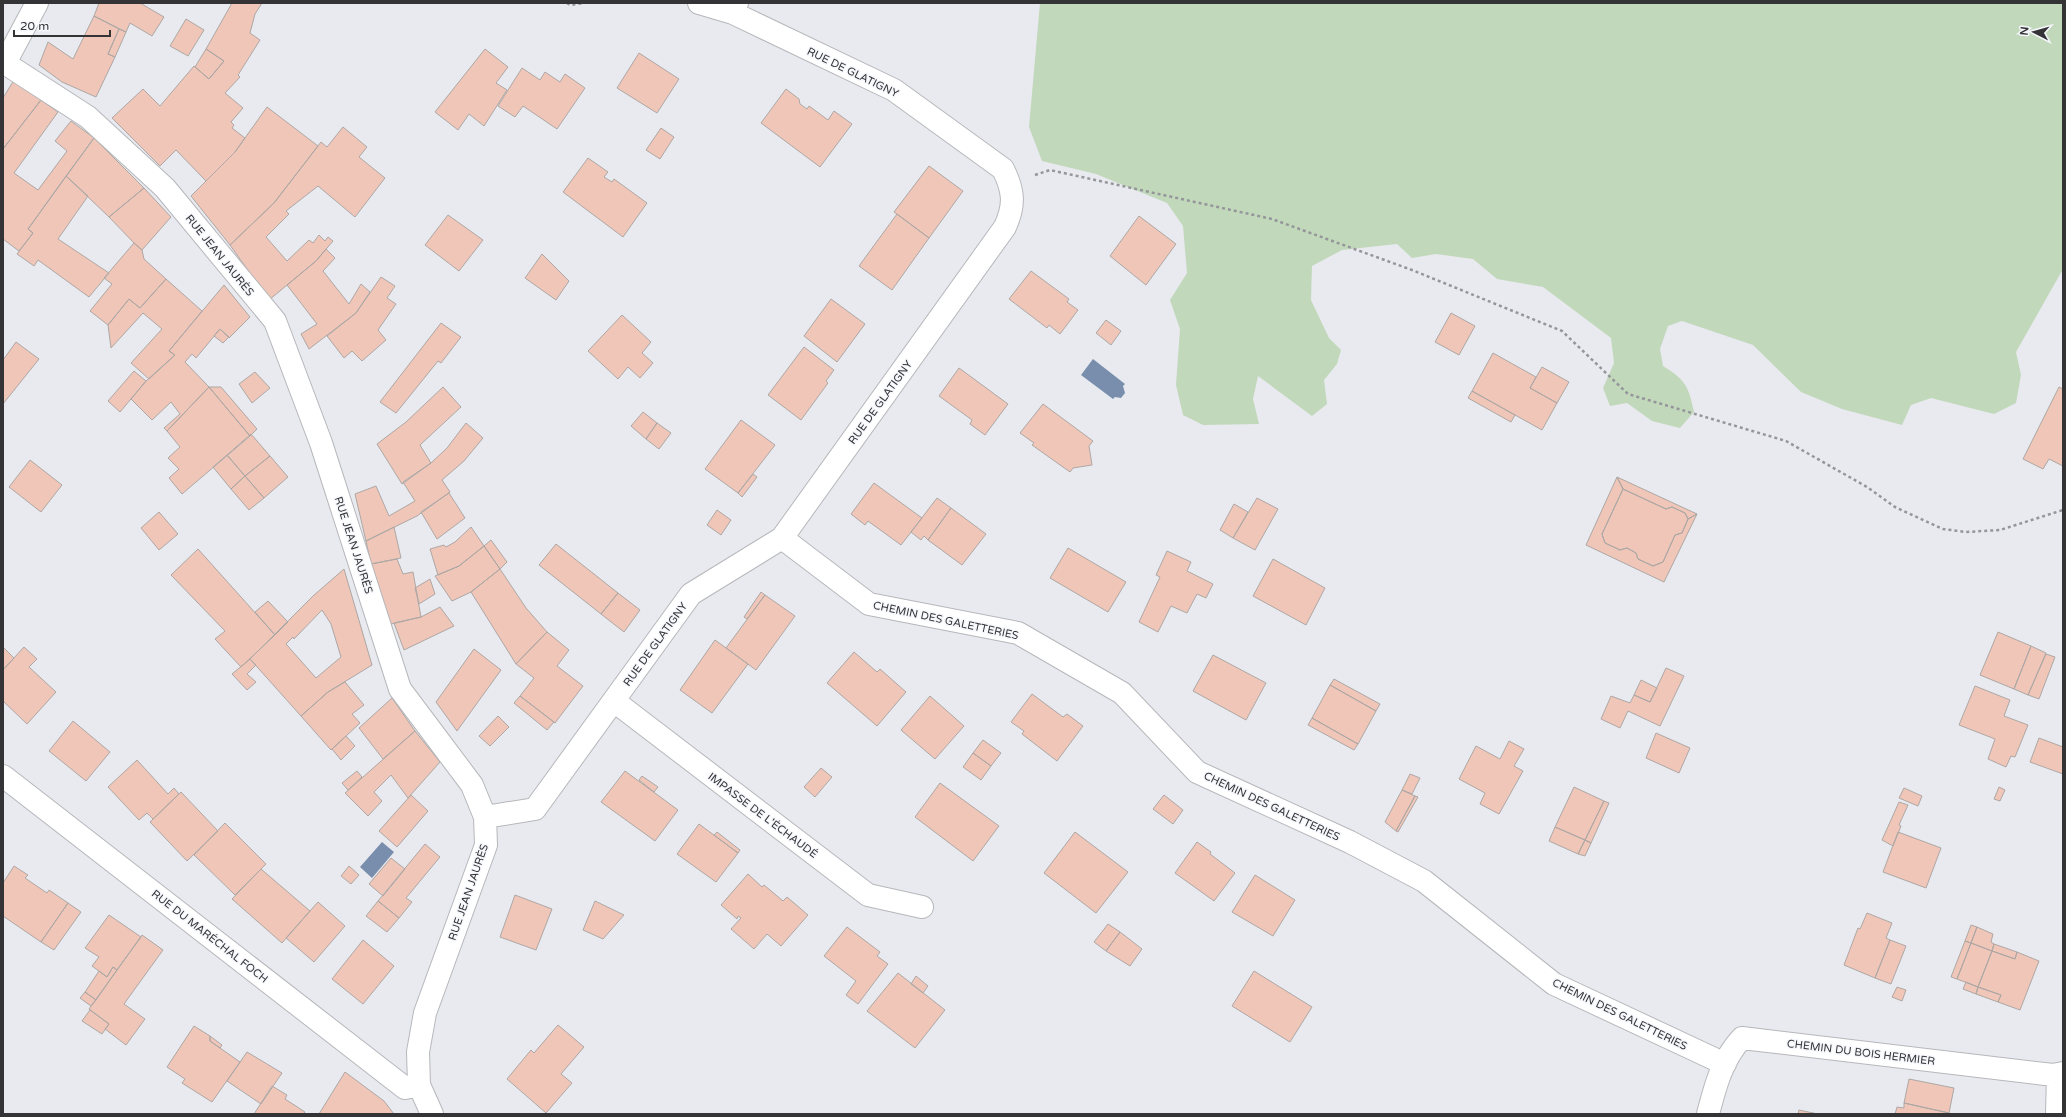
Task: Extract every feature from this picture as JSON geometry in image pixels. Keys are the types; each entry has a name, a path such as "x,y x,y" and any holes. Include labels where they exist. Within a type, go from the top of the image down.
{"street":[{"path":"4,62 37,3"},
{"name":"RUE DE GLATIGNY","path":"485,817 535,809 691,594 782,538 1005,227 1012,212 1010,183 1004,169 894,90 735,8 699,3"},
{"name":"RUE JEAN JAURÈS","path":"4,62 88,117 165,188 275,322 321,443 400,689 472,785 485,817 486,846 426,1012 418,1052 420,1085 432,1114"},
{"name":"CHEMIN DES GALETTERIES","path":"782,538 869,604 1018,633 1122,693 1197,772 1350,842 1424,881 1554,984 1724,1064"},
{"name":"IMPASSE DE L'ÉCHAUDÉ","path":"614,701 868,895 922,907"},
{"name":"RUE DU MARÉCHAL FOCH","path":"3,776 405,1088 420,1085"},
{"name":"CHEMIN DU BOIS HERMIER","path":"1708,1114 1716,1084 1724,1064 1734,1046 1742,1038 2060,1074"},
{"path":"2057,1114 2060,1074"}],"path":[{"path":"567,3 570,5 584,3"},
{"path":"1010,183 1050,170 1058,171 1272,219 1412,270 1562,331 1628,394 1786,442 1867,487 1895,507 1943,529 1966,532 2000,530 2063,510"}],"green space":[{"path":"1040,3 2063,3 2063,269 2016,352 2021,375 2016,403 1994,414 1931,398 1911,405 1902,425 1842,409 1801,392 1753,345 1682,321 1668,326 1660,349 1663,366 1676,375 1685,384 1692,403 1694,412 1680,428 1652,421 1627,403 1610,406 1603,388 1614,363 1611,338 1543,287 1497,279 1473,259 1436,254 1412,258 1397,244 1342,250 1312,266 1311,300 1329,338 1341,350 1337,364 1324,380 1327,404 1312,416 1258,376 1253,399 1259,424 1203,425 1183,415 1176,385 1180,329 1170,300 1187,273 1183,226 1167,203 1096,174 1042,161 1029,127"}],"water":[{"path":"1093,359 1125,384 1123,386 1125,393 1121,398 1115,397 1113,399 1081,375"},
{"path":"382,842 394,852 372,878 360,867"}],"building":[{"path":"99,3 140,3 164,17 152,36 130,23 126,32 94,16"},
{"path":"232,3 262,3 255,14 250,33 260,40 238,75 240,77 225,93 243,108 231,122 234,125 232,128 245,138 235,152 206,181 176,150 160,166 112,118 143,89 160,106 194,66 209,79 224,61 206,49"},
{"path":"94,16 119,29 108,54 115,57 96,97 62,82 39,65 48,42 73,59"},
{"path":"186,19 204,30 188,56 170,46"},
{"path":"119,29 126,32 115,57 108,54"},
{"path":"206,49 224,61 209,79 195,67"},
{"path":"485,49 508,67 496,83 507,90 484,126 469,114 458,130 435,112"},
{"path":"639,53 679,79 657,113 617,88"},
{"path":"522,68 540,80 545,72 560,82 565,74 585,88 557,129 523,106 515,117 498,106"},
{"path":"14,80 41,100 3,149 3,98"},
{"path":"786,89 799,99 800,104 807,109 809,106 828,120 834,111 852,124 820,167 761,123"},
{"path":"41,100 58,112 14,173 38,190 67,151 55,141 71,121 94,138 28,229 33,233 19,251 3,239 3,149"},
{"path":"267,107 318,146 274,203 230,245 191,196 235,152"},
{"path":"343,127 367,147 359,157 385,178 355,217 318,186 286,211 289,214 266,237 287,261 309,240 313,243 319,235 325,241 328,237 333,241 316,261 269,300 230,245 274,203 321,142 327,147"},
{"path":"661,128 674,137 660,159 646,150"},
{"path":"94,138 144,188 109,217 66,176"},
{"path":"588,158 608,172 604,177 612,182 614,179 647,203 623,237 563,192"},
{"path":"929,166 963,191 929,238 894,212"},
{"path":"66,176 88,196 58,239 109,273 89,297 38,260 34,266 17,254 33,233 28,229"},
{"path":"144,188 171,217 142,250 109,217"},
{"path":"897,214 929,238 892,290 859,266"},
{"path":"448,215 483,240 459,271 425,245"},
{"path":"1139,216 1176,244 1146,285 1110,256"},
{"path":"134,243 142,250 144,259 166,279 140,308 129,299 108,325 90,311 112,284 104,278"},
{"path":"326,249 335,258 323,271 349,304 361,284 370,292 356,313 309,349 301,334 317,324 287,285 316,261"},
{"path":"542,254 569,281 556,300 525,278"},
{"path":"1031,271 1069,299 1067,302 1078,310 1060,334 1049,325 1047,328 1009,299"},
{"path":"381,277 395,286 387,298 396,304 378,330 386,340 362,361 352,351 344,358 327,336 356,313"},
{"path":"166,279 202,311 169,351 175,355 149,379 131,363 162,329 143,313 111,348 108,325 129,299 140,308"},
{"path":"224,285 250,317 229,338 220,329 196,358 192,354 185,362 209,387 167,431 164,428 180,414 171,402 152,420 131,399 146,381 175,355 169,351"},
{"path":"831,299 865,324 837,362 804,336"},
{"path":"1451,313 1475,326 1459,355 1435,342"},
{"path":"622,315 651,342 642,353 653,363 640,378 628,367 618,379 588,351"},
{"path":"1106,320 1121,331 1111,345 1096,333"},
{"path":"441,323 461,337 441,363 438,361 396,413 380,402"},
{"path":"220,329 229,337 223,343 214,336"},
{"path":"16,342 39,359 3,404 3,360"},
{"path":"804,347 834,370 826,381 828,383 801,420 768,395"},
{"path":"1493,353 1536,377 1530,388 1557,403 1542,430 1472,391"},
{"path":"1542,367 1569,382 1557,403 1530,388"},
{"path":"959,368 1008,404 985,435 970,424 972,420 939,396"},
{"path":"134,371 146,381 120,412 108,401"},
{"path":"255,372 270,388 252,403 239,384"},
{"path":"209,387 221,387 257,429 250,436"},
{"path":"209,387 250,436 182,494 169,478 179,469 168,458 180,447 167,431"},
{"path":"443,387 461,407 420,445 431,463 402,484 377,444 406,422"},
{"path":"2059,387 2063,389 2063,466 2049,459 2043,469 2023,459"},
{"path":"1472,391 1515,415 1511,422 1468,398"},
{"path":"1043,404 1093,441 1089,446 1092,465 1073,468 1070,472 1032,445 1034,443 1020,433"},
{"path":"643,412 657,423 646,439 631,426"},
{"path":"741,420 775,445 738,493 705,469"},
{"path":"466,423 483,438 464,461 442,480 450,492 417,516 366,541 355,494 376,486 389,516 415,501 403,482 431,463 447,448"},
{"path":"657,423 671,433 659,449 646,439"},
{"path":"251,434 270,456 245,476 227,455"},
{"path":"227,455 245,476 231,489 213,467"},
{"path":"270,456 288,477 264,498 245,476"},
{"path":"30,460 62,485 41,512 9,487"},
{"path":"753,474 757,477 742,497 738,493"},
{"path":"245,476 264,498 249,510 231,489"},
{"path":"1617,477 1623,489 1602,534 1605,543 1620,550 1627,548 1636,553 1638,559 1653,566 1663,562 1675,535 1682,533 1688,519 1697,514 1664,582 1586,545"},
{"path":"1617,477 1697,514 1688,519 1685,513 1672,507 1666,509 1623,489"},
{"path":"874,483 922,518 901,545 868,521 865,525 851,514"},
{"path":"1623,489 1666,509 1672,507 1685,513 1688,519 1682,533 1675,535 1663,562 1653,566 1638,559 1636,553 1627,548 1620,550 1605,543 1602,534"},
{"path":"449,493 465,518 437,539 421,512"},
{"path":"937,498 951,508 928,540 924,536 921,540 911,532"},
{"path":"1257,498 1278,509 1255,550 1233,538"},
{"path":"1234,504 1248,512 1233,538 1220,530"},
{"path":"951,508 986,534 962,565 928,540"},
{"path":"717,510 731,520 721,535 707,525"},
{"path":"159,512 178,534 159,550 141,528"},
{"path":"394,527 401,558 371,564 366,541"},
{"path":"471,527 484,546 459,566 438,575 430,549 444,545 446,547 455,542"},
{"path":"491,540 507,562 500,569 484,546"},
{"path":"556,544 618,593 601,614 539,565"},
{"path":"484,546 500,569 471,592 452,601 435,576 459,566"},
{"path":"1068,548 1126,582 1108,612 1050,578"},
{"path":"198,549 275,635 241,667 215,639 225,631 171,575"},
{"path":"1167,551 1191,562 1187,571 1213,584 1206,598 1197,594 1187,613 1171,606 1158,632 1139,622 1160,577 1156,575"},
{"path":"397,559 403,574 413,572 421,617 387,625 371,564"},
{"path":"1273,559 1325,588 1306,625 1253,596"},
{"path":"344,569 372,665 328,692 301,716 250,659 313,596","holes":["322,610 331,624 341,657 316,678 286,644 293,637 294,639"]},
{"path":"500,569 526,608 547,632 516,664 471,592"},
{"path":"430,579 435,594 419,604 415,588"},
{"path":"761,592 765,595 747,619 744,617"},
{"path":"618,593 640,610 624,632 601,614"},
{"path":"765,595 795,616 756,670 726,648"},
{"path":"268,601 288,622 275,635 255,612"},
{"path":"440,607 454,626 404,650 394,623 421,617"},
{"path":"547,632 569,650 557,666 583,686 555,723 520,696 534,678 516,664"},
{"path":"1998,632 2031,646 2014,689 1980,675"},
{"path":"715,640 748,664 712,713 680,690"},
{"path":"2031,646 2046,653 2028,695 2014,689"},
{"path":"3,647 14,658 3,670"},
{"path":"24,647 37,659 29,667 56,692 27,724 3,701 3,670"},
{"path":"474,649 501,670 457,731 436,702"},
{"path":"854,652 877,672 880,669 906,692 877,726 827,683"},
{"path":"2046,654 2055,657 2039,699 2028,695"},
{"path":"1213,655 1266,683 1246,720 1193,691"},
{"path":"250,659 256,665 247,674 256,682 247,690 232,674"},
{"path":"1666,668 1684,676 1660,726 1628,711 1620,728 1601,719 1611,696 1630,703 1634,695 1650,702"},
{"path":"1334,679 1380,704 1376,711 1330,685"},
{"path":"1641,680 1657,688 1650,702 1634,695"},
{"path":"345,682 364,705 352,714 360,723 331,750 301,716 328,692"},
{"path":"1330,685 1376,711 1358,744 1312,718"},
{"path":"1975,686 2010,700 2004,716 2028,725 2015,757 2011,756 2006,767 1988,759 1995,739 1959,725"},
{"path":"1032,694 1063,717 1067,714 1083,726 1057,761 1022,734 1024,731 1011,722"},
{"path":"520,696 554,722 547,730 514,703"},
{"path":"930,696 964,726 935,759 901,730"},
{"path":"392,698 415,731 383,759 359,728"},
{"path":"498,716 509,727 490,746 479,736"},
{"path":"1312,718 1358,744 1354,750 1308,725"},
{"path":"73,721 110,752 86,781 49,751"},
{"path":"415,731 440,762 408,798 391,775 374,792 382,801 368,816 345,793"},
{"path":"1656,733 1690,748 1679,773 1646,758"},
{"path":"346,736 355,746 341,760 332,749"},
{"path":"2039,738 2063,747 2063,774 2030,762"},
{"path":"983,740 1001,753 991,766 973,753"},
{"path":"1509,741 1524,749 1514,766 1523,771 1499,814 1480,804 1485,793 1459,779 1476,746 1500,759"},
{"path":"973,753 991,766 981,780 963,767"},
{"path":"137,760 168,794 174,788 179,794 153,819 147,813 139,820 108,787"},
{"path":"821,768 832,777 815,797 804,787"},
{"path":"357,771 362,777 348,790 342,783"},
{"path":"625,771 678,810 655,841 601,802"},
{"path":"1410,774 1420,778 1412,794 1402,790"},
{"path":"642,776 658,787 654,792 639,780"},
{"path":"940,783 999,826 973,861 915,817"},
{"path":"1574,787 1604,801 1585,840 1555,827"},
{"path":"1999,787 2005,790 2000,801 1994,799"},
{"path":"1904,788 1922,796 1918,806 1899,798"},
{"path":"1402,790 1415,796 1396,831 1385,822"},
{"path":"181,792 218,831 187,861 150,822"},
{"path":"411,795 428,811 397,847 379,831"},
{"path":"1164,795 1183,810 1173,824 1153,809"},
{"path":"1415,796 1418,797 1398,832 1396,831"},
{"path":"1604,801 1609,803 1591,843 1585,840"},
{"path":"1899,802 1908,805 1899,825 1901,826 1893,846 1882,840"},
{"path":"225,823 266,864 235,895 194,855"},
{"path":"699,824 738,853 716,882 677,854"},
{"path":"1555,827 1585,840 1578,854 1549,841"},
{"path":"717,832 740,850 738,853 714,835"},
{"path":"1075,832 1128,872 1096,913 1044,873"},
{"path":"1898,832 1941,848 1926,888 1883,872"},
{"path":"1585,840 1591,843 1585,856 1578,854"},
{"path":"1197,842 1235,873 1214,901 1175,873"},
{"path":"425,844 440,857 406,898 412,902 399,918 378,901"},
{"path":"391,858 405,869 383,896 369,884"},
{"path":"14,866 28,875 25,878 47,893 49,890 68,903 41,942 3,916 3,883"},
{"path":"349,866 359,875 351,884 341,876"},
{"path":"261,869 310,911 282,943 232,899"},
{"path":"748,874 762,887 764,885 783,901 787,897 808,915 781,946 767,934 754,949 731,929 741,918 738,916 737,919 721,905"},
{"path":"1255,875 1295,900 1273,936 1232,912"},
{"path":"515,895 552,909 536,950 500,937"},
{"path":"378,901 399,918 387,932 366,916"},
{"path":"595,901 624,915 603,939 583,930"},
{"path":"318,902 345,926 314,962 286,938"},
{"path":"68,903 81,912 54,950 41,942"},
{"path":"1867,913 1892,923 1886,938 1890,940 1875,978 1844,965 1858,928 1860,929"},
{"path":"109,915 141,937 117,970 113,967 107,977 92,966 99,957 85,948"},
{"path":"1108,924 1120,932 1106,951 1094,942"},
{"path":"1971,925 1977,927 1971,943 1965,941"},
{"path":"847,927 880,952 877,956 888,964 858,1004 846,995 856,981 824,956"},
{"path":"1977,927 1993,934 1991,942 1994,944 1992,951 1971,943"},
{"path":"1120,932 1142,949 1130,966 1106,951"},
{"path":"142,935 163,950 124,1004 145,1019 126,1045 105,1029 109,1024 89,1009"},
{"path":"363,940 394,966 363,1004 332,979"},
{"path":"1890,940 1906,946 1891,984 1875,978"},
{"path":"1965,941 1971,943 1957,979 1951,977"},
{"path":"1971,943 1992,951 1978,987 1957,979"},
{"path":"1994,944 2017,952 2015,959 1992,951"},
{"path":"1992,951 2015,959 2017,952 2039,961 2020,1010 1998,1002 2001,995 1978,987"},
{"path":"113,967 117,970 96,1000 85,992 99,971 107,977"},
{"path":"1254,971 1312,1007 1290,1042 1232,1006"},
{"path":"898,973 945,1010 915,1048 867,1011"},
{"path":"916,976 928,986 923,993 911,984"},
{"path":"1966,982 1978,987 1976,994 1963,989"},
{"path":"1897,987 1906,990 1902,1001 1892,997"},
{"path":"1978,987 2001,995 1998,1002 1976,994"},
{"path":"85,992 96,1000 91,1006 80,998"},
{"path":"90,1010 109,1024 102,1034 82,1021"},
{"path":"558,1025 584,1047 561,1074 572,1083 546,1113 507,1079 531,1050 534,1053"},
{"path":"194,1026 210,1036 210,1041 240,1062 212,1102 182,1083 185,1079 167,1067"},
{"path":"210,1036 222,1045 220,1048 210,1041"},
{"path":"247,1052 282,1073 261,1104 227,1081"},
{"path":"345,1072 384,1101 394,1114 319,1114"},
{"path":"1909,1079 1954,1088 1949,1113 1904,1103"},
{"path":"272,1086 287,1095 285,1099 305,1112 303,1114 254,1114"},
{"path":"1904,1103 1949,1114 1895,1114 1897,1107 1904,1108"},
{"path":"1799,1110 1818,1114 1798,1114"}]}
